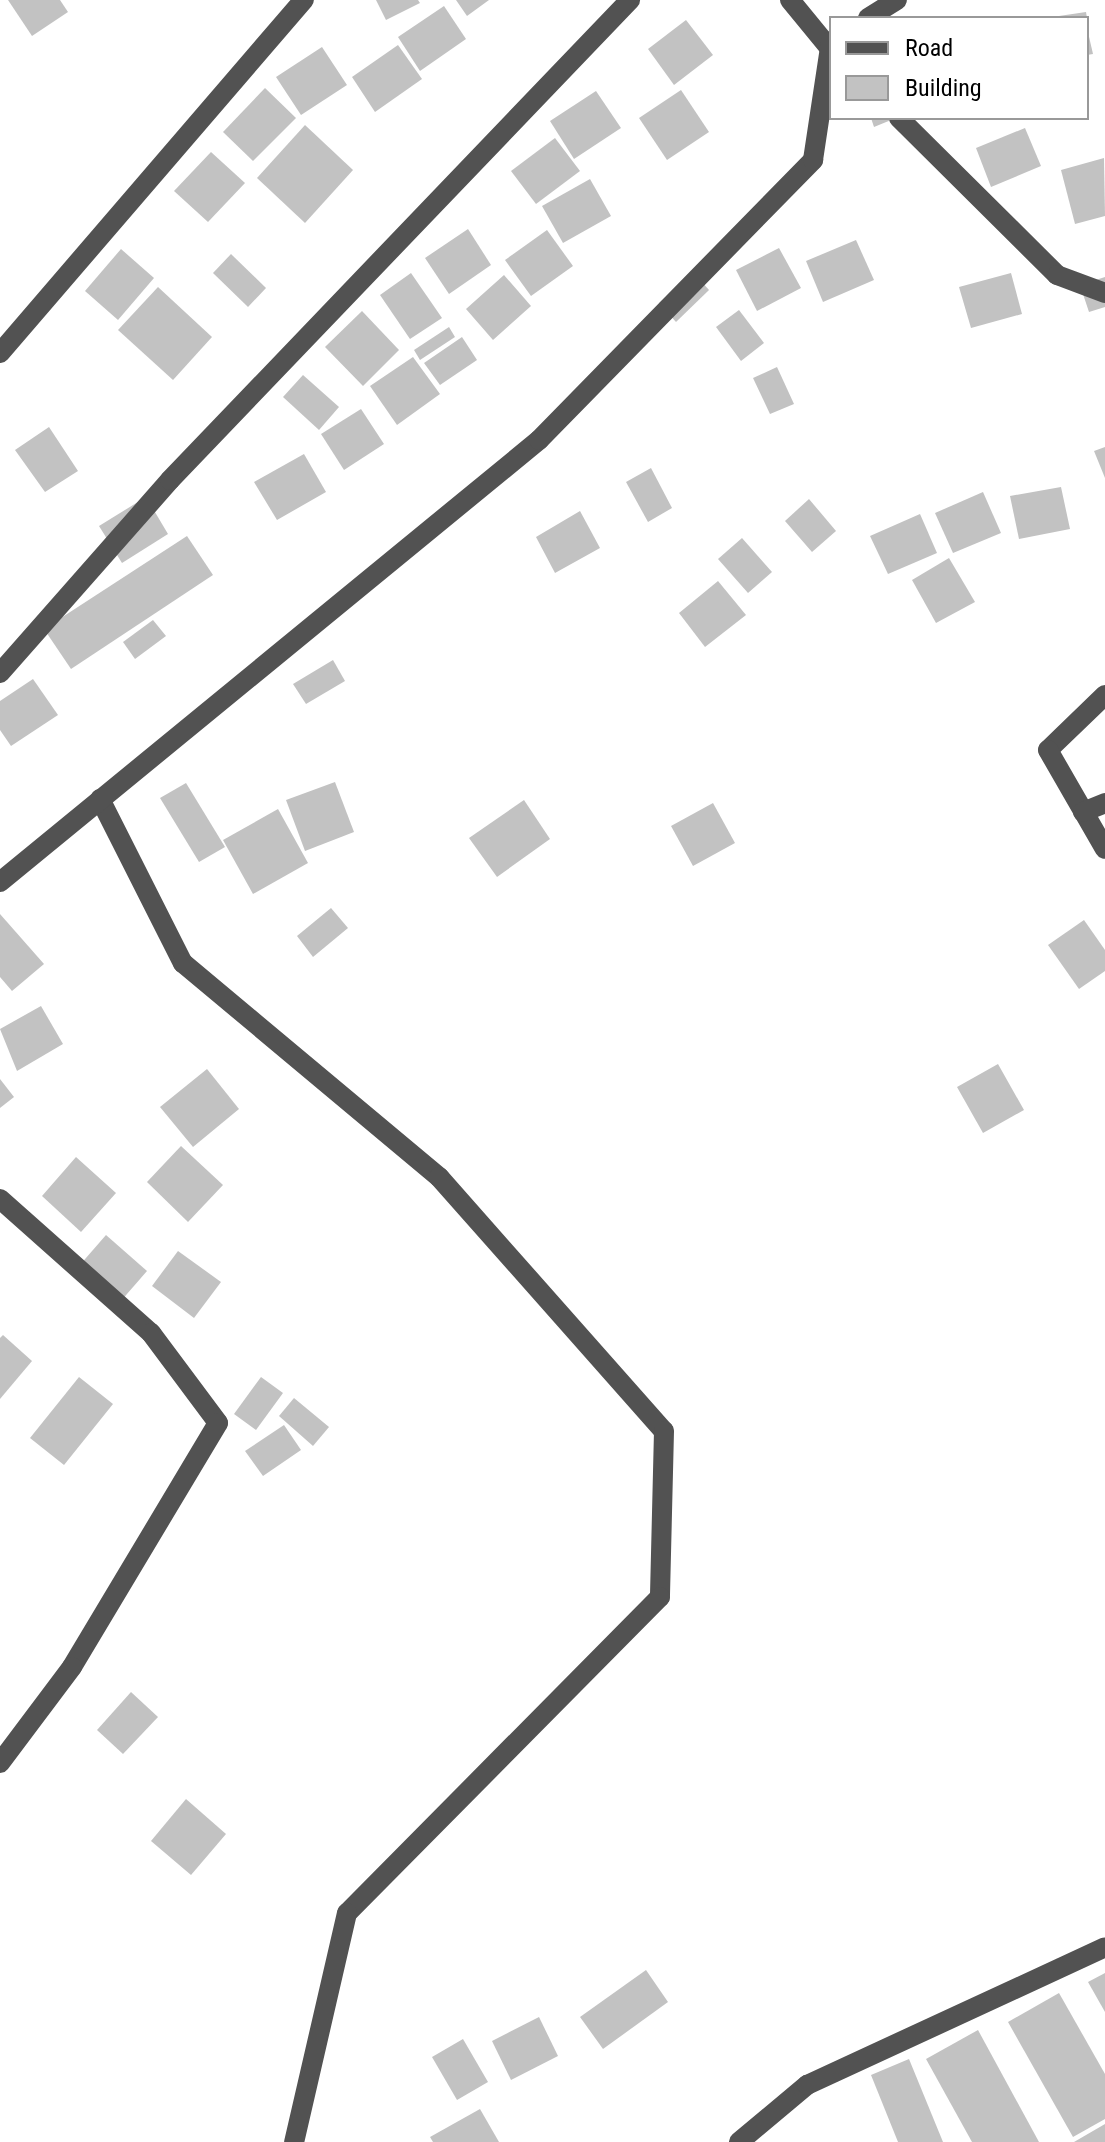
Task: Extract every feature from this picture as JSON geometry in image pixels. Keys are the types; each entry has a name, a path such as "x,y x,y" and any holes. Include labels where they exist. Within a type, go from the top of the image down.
{"street":[{"path":"0,353 304,0"},
{"path":"0,673 170,480 630,0"},
{"path":"0,882 539,440 813,160 829,45 790,0"},
{"path":"871,16 897,0"},
{"path":"901,120 1057,275 1105,293"},
{"path":"1105,695 1048,750 1105,849"},
{"path":"100,799 183,963 439,1177 664,1431 660,1597 347,1913 294,2142"},
{"path":"1083,812 1105,803"},
{"path":"0,1199 151,1333 218,1423 72,1667 0,1763"},
{"path":"739,2142 807,2085 1105,1947"}],"building":[{"path":"8,0 60,0 68,12 32,36"},
{"path":"376,0 418,0 420,3 386,20"},
{"path":"456,0 489,0 467,16"},
{"path":"444,6 466,39 420,71 398,37"},
{"path":"1086,12 1087,16 1059,16"},
{"path":"686,20 713,55 674,85 648,49"},
{"path":"398,45 422,79 375,112 352,77"},
{"path":"322,47 347,85 301,115 276,77"},
{"path":"265,88 296,118 253,161 223,132"},
{"path":"681,90 709,132 667,160 639,118"},
{"path":"596,91 621,128 574,159 550,121"},
{"path":"872,120 891,120 874,127"},
{"path":"305,125 353,170 305,223 257,178"},
{"path":"1025,128 1041,166 991,187 976,148"},
{"path":"555,138 580,171 536,204 511,171"},
{"path":"211,152 245,183 208,222 174,191"},
{"path":"1104,158 1105,216 1075,224 1061,170"},
{"path":"590,179 611,216 563,243 542,206"},
{"path":"468,229 491,265 449,294 425,258"},
{"path":"547,230 573,266 531,296 505,260"},
{"path":"856,240 874,280 823,302 806,261"},
{"path":"779,248 801,288 757,311 736,270"},
{"path":"121,249 154,278 118,320 85,291"},
{"path":"231,254 266,288 248,307 213,273"},
{"path":"693,272 709,290 676,322 659,303"},
{"path":"411,273 442,318 410,339 380,295"},
{"path":"1011,273 1022,314 971,328 959,287"},
{"path":"504,275 531,306 493,340 466,309"},
{"path":"1105,277 1105,307 1089,312 1080,285"},
{"path":"158,287 212,337 173,380 118,330"},
{"path":"739,310 764,343 741,361 716,327"},
{"path":"362,311 399,350 363,386 325,347"},
{"path":"449,327 455,337 420,360 414,350"},
{"path":"462,337 477,360 440,385 424,363"},
{"path":"413,357 440,394 397,425 370,386"},
{"path":"777,367 794,404 770,414 753,378"},
{"path":"303,375 339,407 319,430 283,397"},
{"path":"361,409 384,444 344,470 321,434"},
{"path":"49,427 78,471 45,492 15,450"},
{"path":"1105,447 1105,478 1094,451"},
{"path":"304,454 326,492 277,520 254,482"},
{"path":"651,468 672,508 648,522 626,482"},
{"path":"1061,487 1070,529 1019,539 1010,496"},
{"path":"983,492 1001,533 953,553 935,513"},
{"path":"146,497 168,534 122,563 99,526"},
{"path":"809,499 836,531 812,552 785,521"},
{"path":"580,511 600,548 555,573 536,537"},
{"path":"920,514 937,553 888,574 870,536"},
{"path":"187,536 213,575 71,669 44,629"},
{"path":"742,538 772,572 748,593 718,559"},
{"path":"949,558 975,602 936,623 912,580"},
{"path":"718,581 746,615 705,647 679,613"},
{"path":"153,620 166,636 135,659 123,642"},
{"path":"333,660 345,681 306,704 293,684"},
{"path":"33,679 58,715 11,746 0,730 0,701"},
{"path":"335,782 354,832 305,851 286,800"},
{"path":"186,783 225,847 199,862 160,798"},
{"path":"524,800 550,839 497,877 469,838"},
{"path":"713,803 735,843 693,866 671,826"},
{"path":"278,809 308,863 253,894 223,840"},
{"path":"331,908 348,928 313,957 297,936"},
{"path":"0,914 44,964 12,991 0,977"},
{"path":"1084,920 1105,950 1105,971 1079,989 1048,945"},
{"path":"41,1006 63,1044 17,1071 0,1029"},
{"path":"998,1064 1024,1110 983,1133 957,1087"},
{"path":"207,1069 239,1109 193,1147 160,1107"},
{"path":"0,1079 14,1097 0,1108"},
{"path":"181,1146 223,1185 188,1222 147,1182"},
{"path":"76,1157 116,1193 81,1232 42,1196"},
{"path":"106,1235 147,1271 120,1302 79,1266"},
{"path":"178,1251 221,1282 194,1318 152,1286"},
{"path":"3,1335 32,1361 0,1399 0,1338"},
{"path":"79,1377 113,1404 64,1465 30,1438"},
{"path":"261,1377 283,1393 256,1430 234,1414"},
{"path":"294,1398 329,1427 313,1446 279,1416"},
{"path":"284,1425 301,1450 263,1476 245,1451"},
{"path":"131,1692 158,1717 123,1754 97,1730"},
{"path":"186,1799 226,1834 191,1875 151,1841"},
{"path":"646,1970 668,2002 603,2049 580,2017"},
{"path":"1105,1973 1105,2012 1088,1982"},
{"path":"1059,1993 1105,2074 1105,2119 1073,2137 1008,2022"},
{"path":"539,2017 558,2056 511,2080 492,2041"},
{"path":"978,2030 1039,2142 972,2142 926,2059"},
{"path":"463,2039 488,2082 457,2100 432,2057"},
{"path":"909,2059 943,2142 898,2142 871,2075"},
{"path":"480,2109 499,2142 433,2142 430,2137"},
{"path":"1105,2124 1105,2142 1074,2142"}]}
